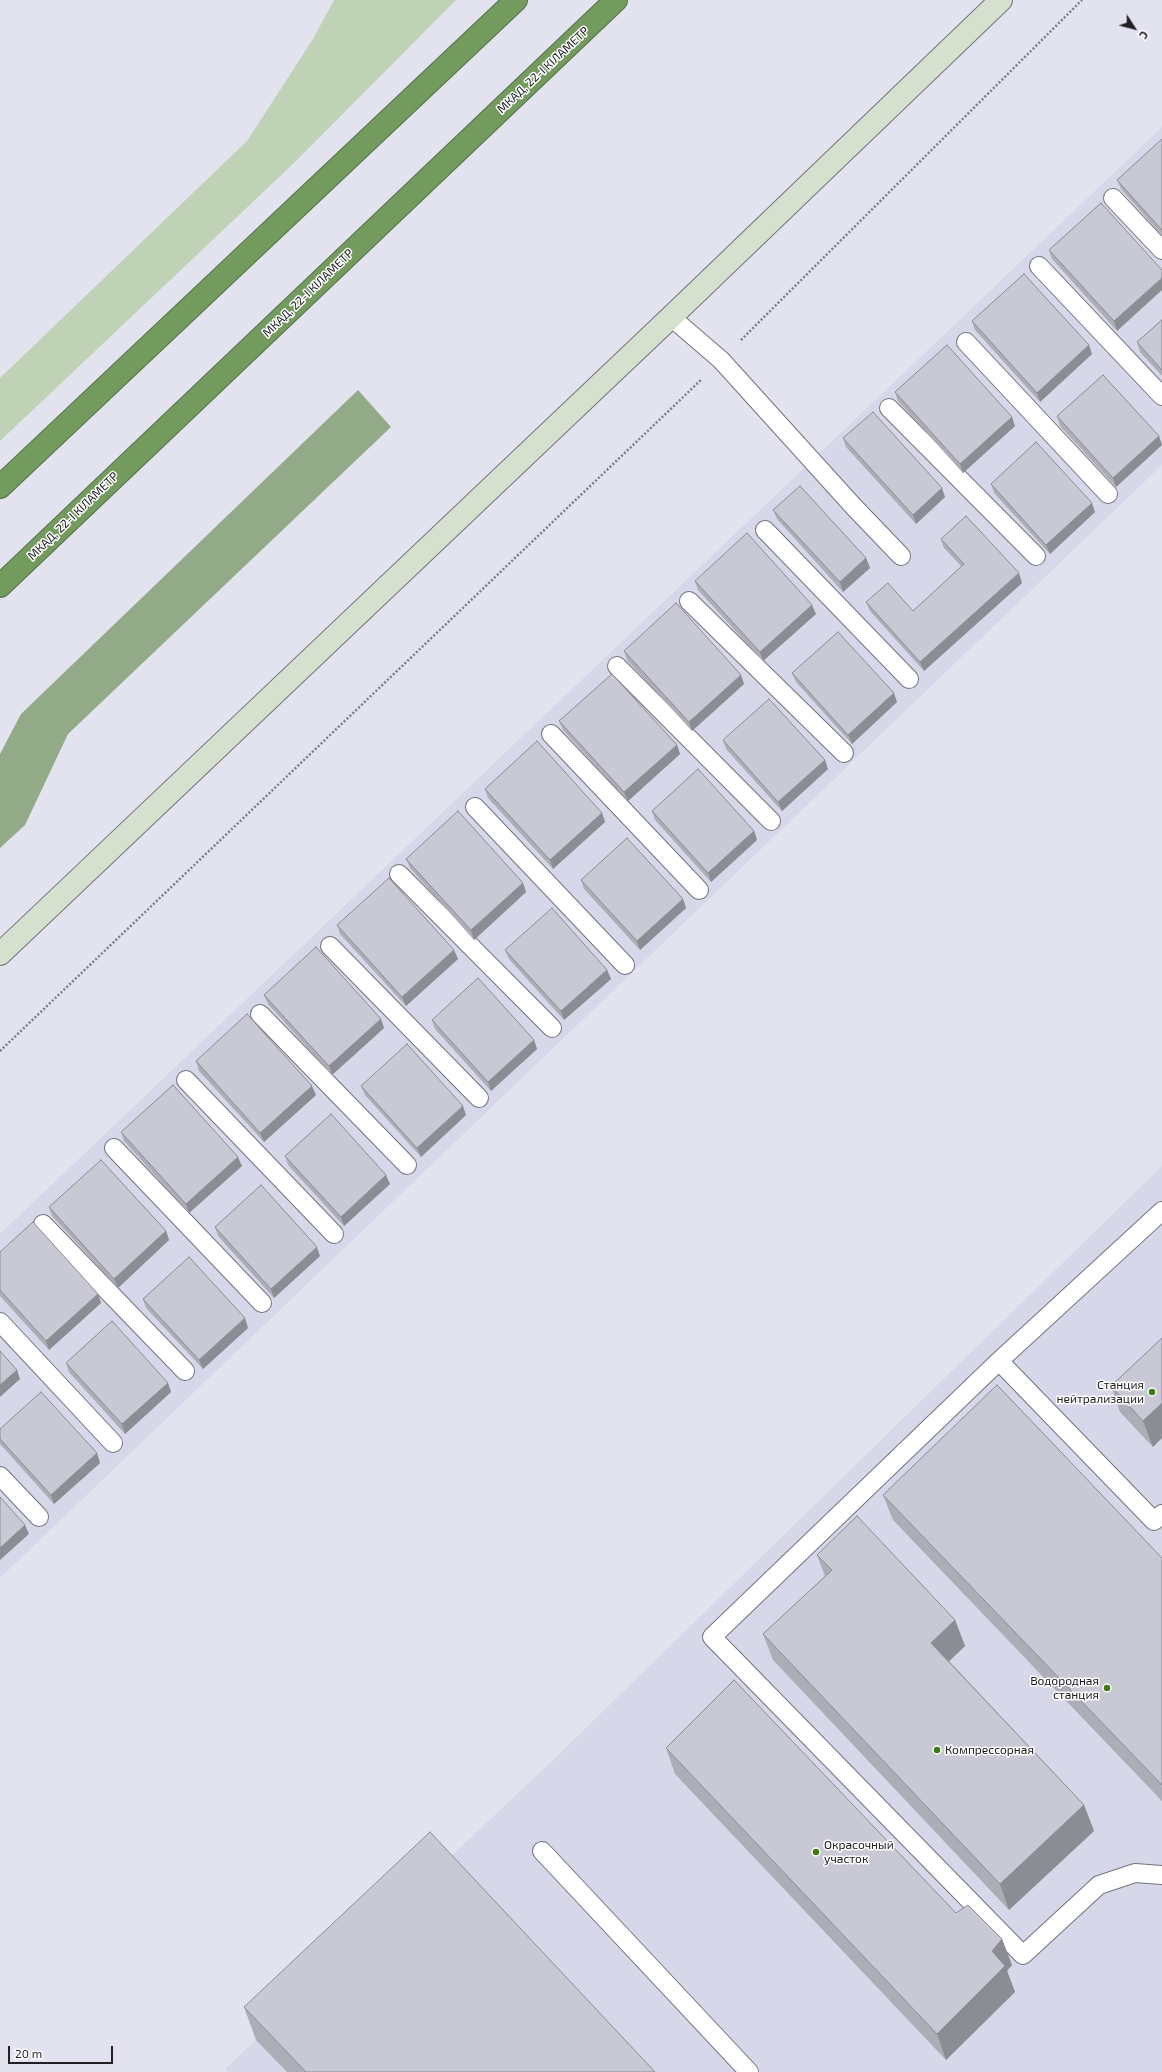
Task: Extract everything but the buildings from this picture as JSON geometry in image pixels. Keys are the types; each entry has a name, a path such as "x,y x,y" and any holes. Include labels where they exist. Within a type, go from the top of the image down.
{"highway":[{"path":"0,487 516,0"},
{"name":"МКАД, 22-І КІЛАМЕТР","path":"0,586 616,0"}],"street":[{"path":"0,954 671,317 1001,0"}],"lane":[{"path":"1112,198 1162,250"},
{"path":"1039,266 1162,396"},
{"path":"671,317 721,360 854,507 901,556"},
{"path":"966,342 1108,494"},
{"path":"889,408 1036,556"},
{"path":"765,530 909,679"},
{"path":"690,601 844,753"},
{"path":"617,666 771,821"},
{"path":"550,734 699,890"},
{"path":"475,807 625,965"},
{"path":"399,874 552,1028"},
{"path":"330,946 479,1098"},
{"path":"260,1014 407,1165"},
{"path":"186,1080 334,1234"},
{"path":"114,1148 262,1303"},
{"path":"1162,1211 999,1361 712,1637 1023,1955 1099,1885 1135,1873 1162,1875"},
{"path":"43,1224 185,1371"},
{"path":"0,1322 113,1442"},
{"path":"999,1361 1159,1522"},
{"path":"0,1476 39,1517"},
{"path":"542,1852 749,2072"}],"path":[{"path":"0,1051 721,360 1082,0"}],"shaded area":[{"path":"1162,127 1162,465 0,1578 0,1234"},
{"path":"1162,1166 1162,2072 228,2072 225,2069 551,1762"}],"green space":[{"path":"334,0 456,0 293,164 0,441 0,378 247,141 313,39"},
{"path":"358,390 391,427 68,734 25,825 0,848 0,754 21,714"}],"place":[{"name":"Станция нейтрализации","path":"1152,1392"},
{"name":"Водородная станция","path":"1107,1688"},
{"name":"Компрессорная","path":"937,1750"},
{"name":"Окрасочный участок","path":"816,1852"}]}
